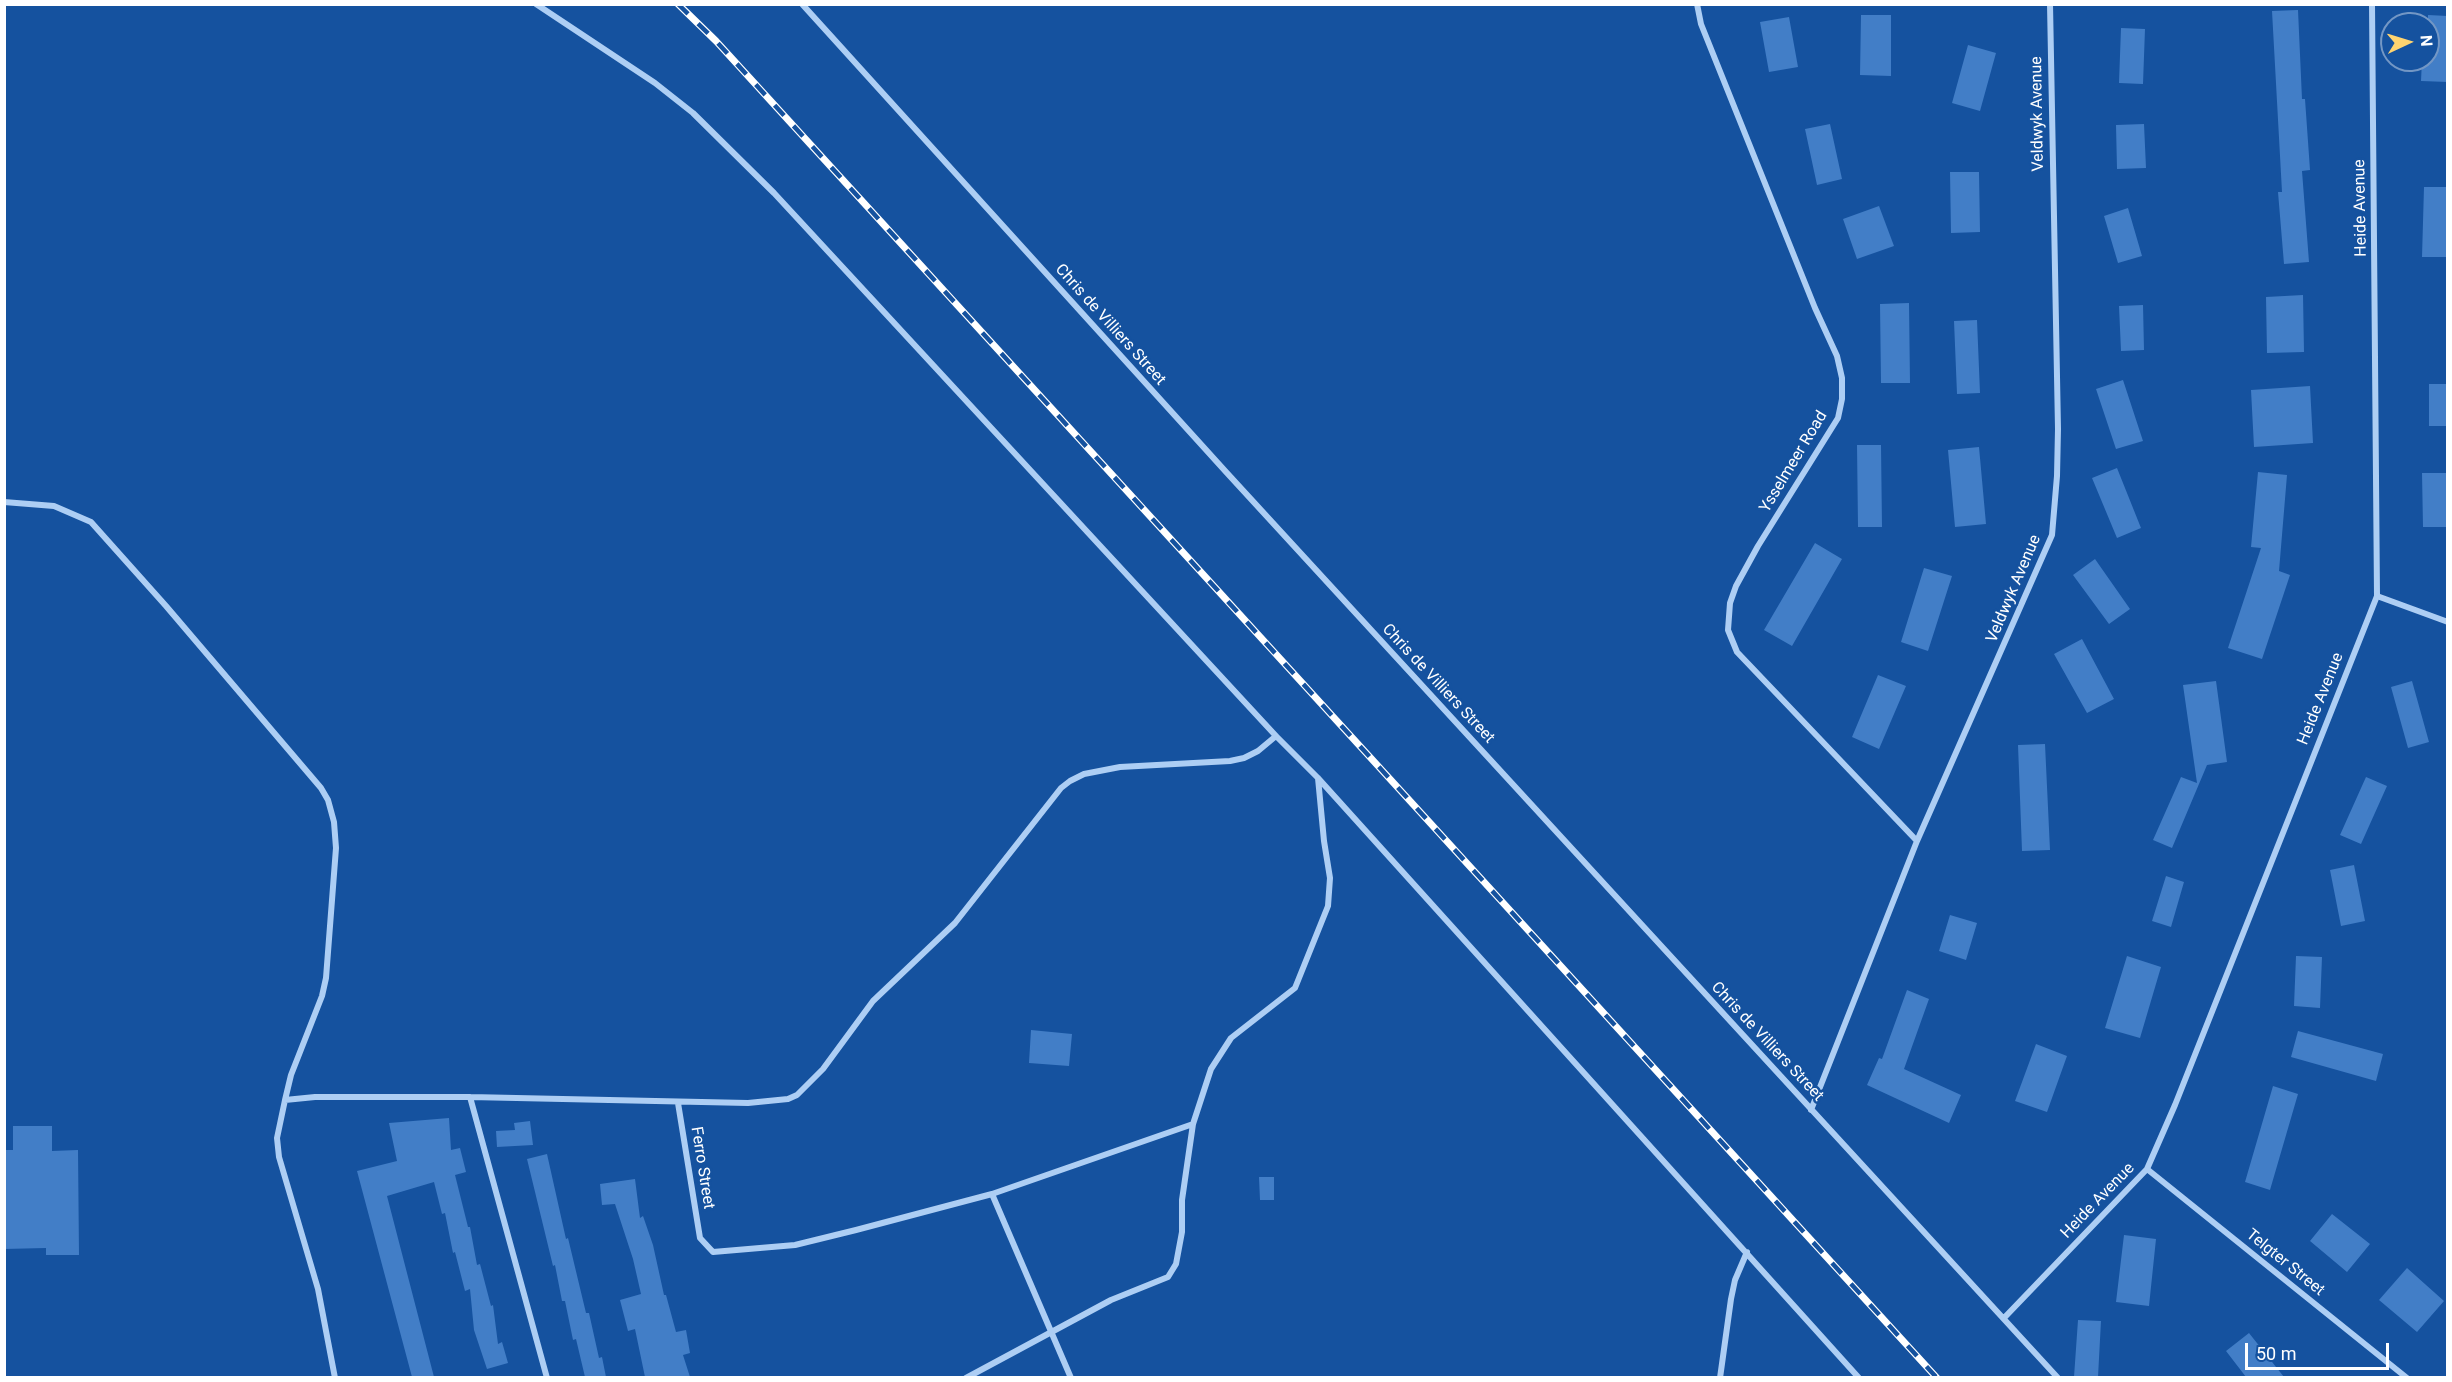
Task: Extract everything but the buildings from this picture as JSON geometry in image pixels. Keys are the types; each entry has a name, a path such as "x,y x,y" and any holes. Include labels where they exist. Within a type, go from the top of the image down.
{"street":[{"path":"536,4 655,83 693,113 774,193 1276,736 1318,778 1859,1377"},
{"name":"Chris de Villiers Street","path":"802,4 1211,456 1810,1110 2058,1377"},
{"name":"Ysselmeer Road","path":"1697,4 1701,24 1815,308 1837,356 1842,378 1842,399 1838,418 1758,546 1736,586 1730,603 1728,630 1737,652 1917,841"},
{"name":"Veldwyk Avenue","path":"1810,1110 1917,841 2052,535 2058,429 2050,4"},
{"name":"Heide Avenue","path":"2004,1318 2147,1169 2180,1095 2377,596 2372,4"},
{"path":"4,502 54,506 91,522 174,615 321,788 328,800 334,822 336,848 326,978 322,996 291,1075 277,1138 279,1157 318,1289 335,1377"},
{"path":"2377,596 2448,622"},
{"path":"285,1100 315,1097 470,1097 678,1103 773,1102 797,1095 810,1084 840,1048 873,1001 955,923 1061,788 1084,774 1120,767 1230,761 1258,751 1276,736"},
{"path":"966,1377 1111,1300 1168,1277 1176,1264 1182,1233 1182,1200 1193,1124 1211,1069 1231,1038 1295,988 1328,906 1330,878 1323,841 1318,778"},
{"path":"470,1097 547,1377"},
{"name":"Ferro Street","path":"678,1103 700,1238 713,1252 795,1245 992,1194"},
{"path":"1071,1377 1050,1333 992,1194 1193,1124"},
{"name":"Telgter Street","path":"2147,1169 2407,1377"},
{"path":"1718,1376 1735,1280 1747,1252"}],"railway":[{"path":"678,4 716,41 1937,1378"}]}
